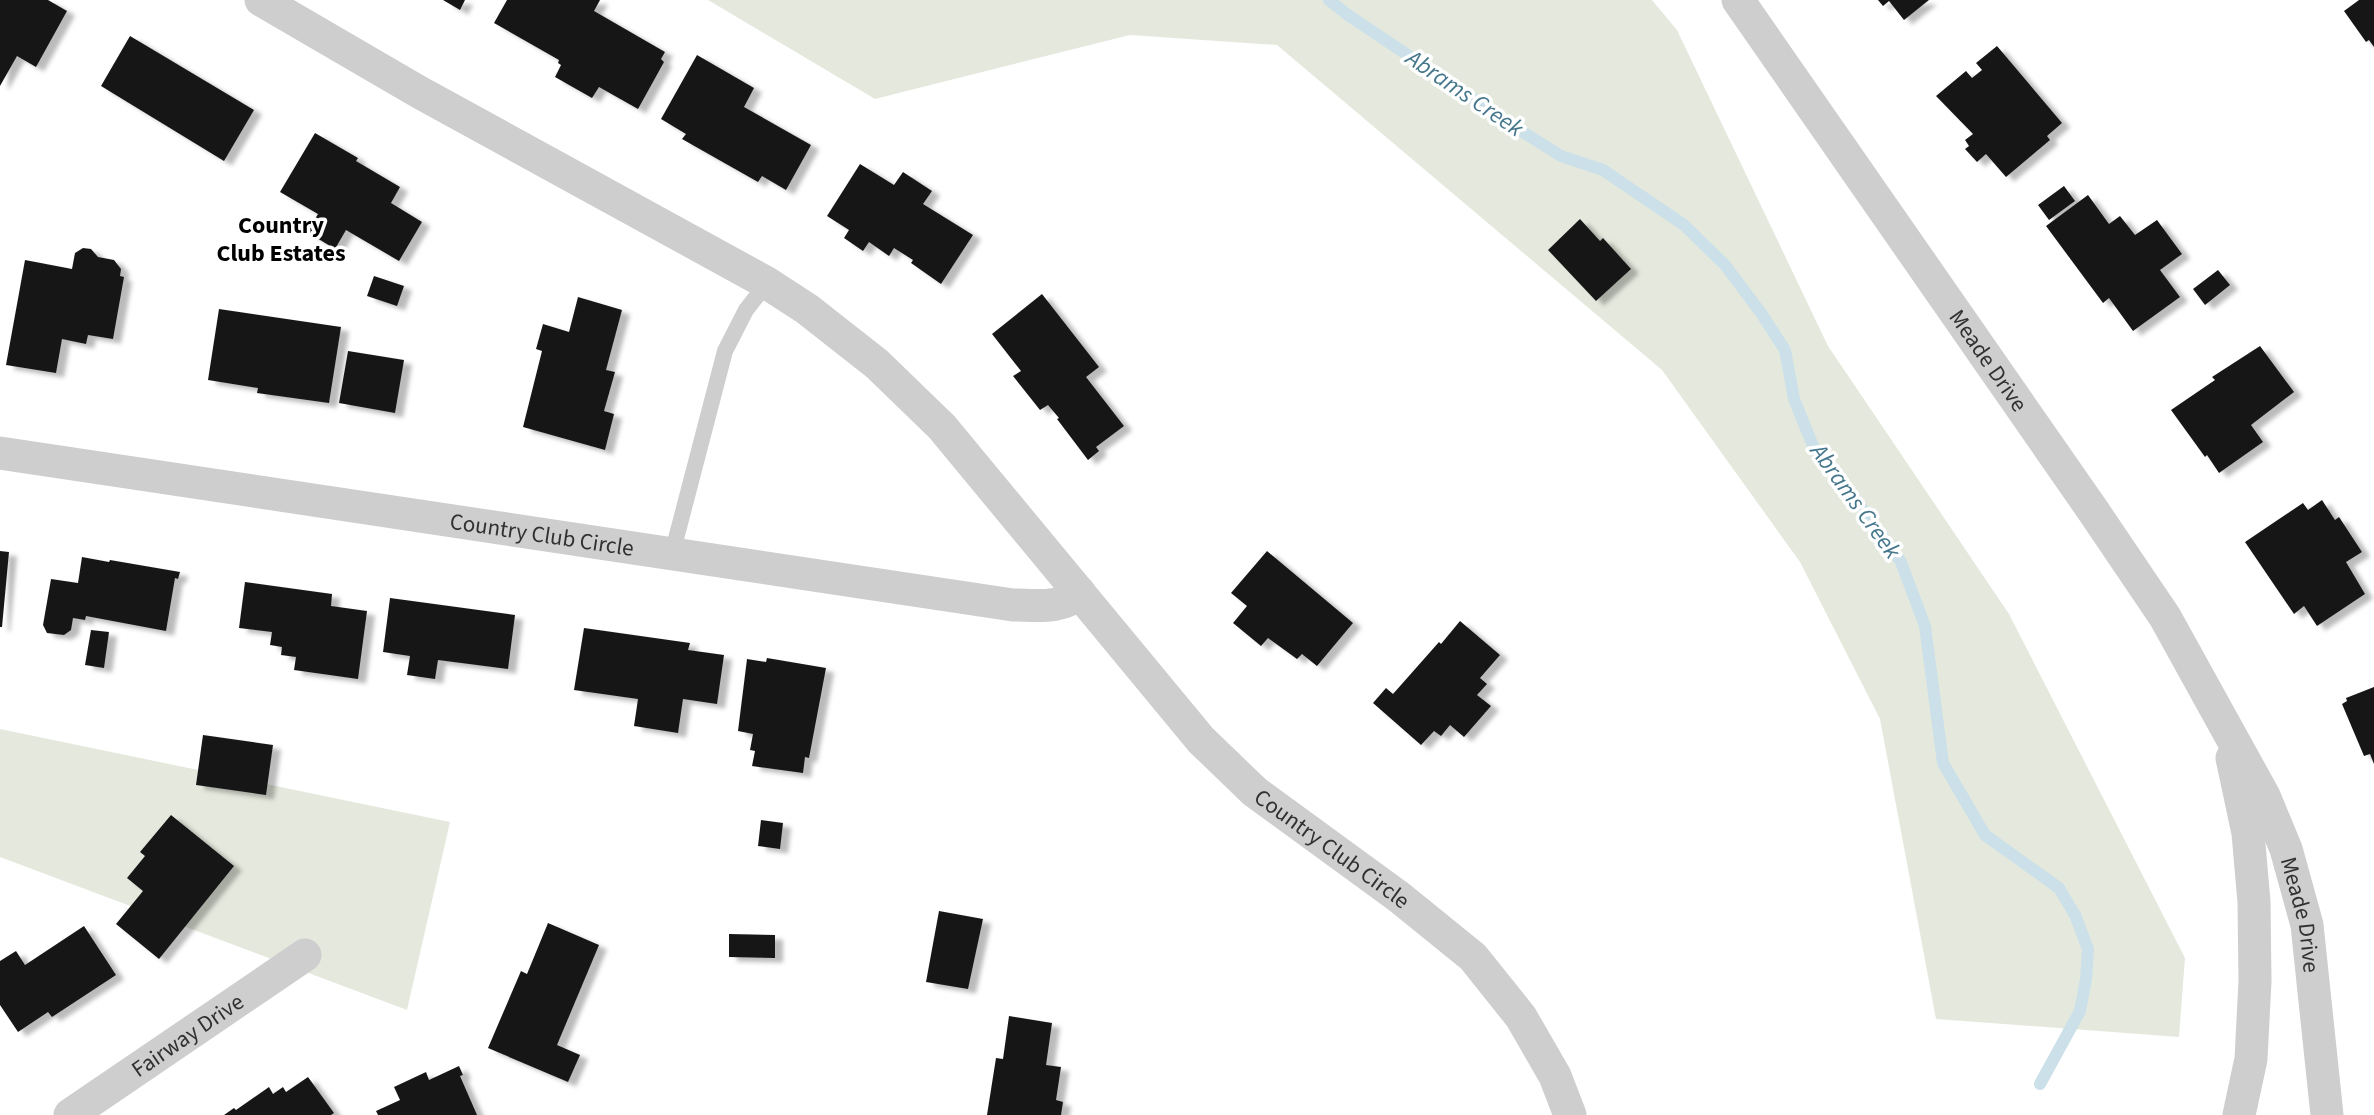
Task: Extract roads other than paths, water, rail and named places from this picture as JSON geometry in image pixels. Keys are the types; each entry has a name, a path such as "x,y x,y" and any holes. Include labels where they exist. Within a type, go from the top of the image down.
{"street":[{"name":"Country Club Circle","path":"261,0 419,93 767,283 807,309 877,364 942,427 1201,740 1255,792 1399,897 1473,957 1521,1017 1555,1076 1570,1115"},
{"name":"Meade Drive","path":"1738,0 2151,596 2196,671 2264,796 2286,849 2307,925 2327,1115"},
{"name":"Country Club Circle","path":"0,453 1013,605 1055,605 1071,601 1079,593"},
{"name":"Meade Drive","path":"2225,728 2248,833 2255,902 2251,1059 2239,1115"},
{"name":"Fairway Drive","path":"70,1115 305,955"}],"lane":[{"path":"672,555 725,351 746,310 767,283"}],"waterway":[{"name":"Abrams Creek","path":"1329,0 1515,127 1561,156 1603,170 1684,225 1725,265 1761,313 1785,350 1794,399 1813,446 1901,562 1925,626 1943,763 1985,835 2059,888 2075,915 2088,949 2080,1011 2040,1084"}],"district":[{"name":"Country Club Estates","path":"281,239"}]}
